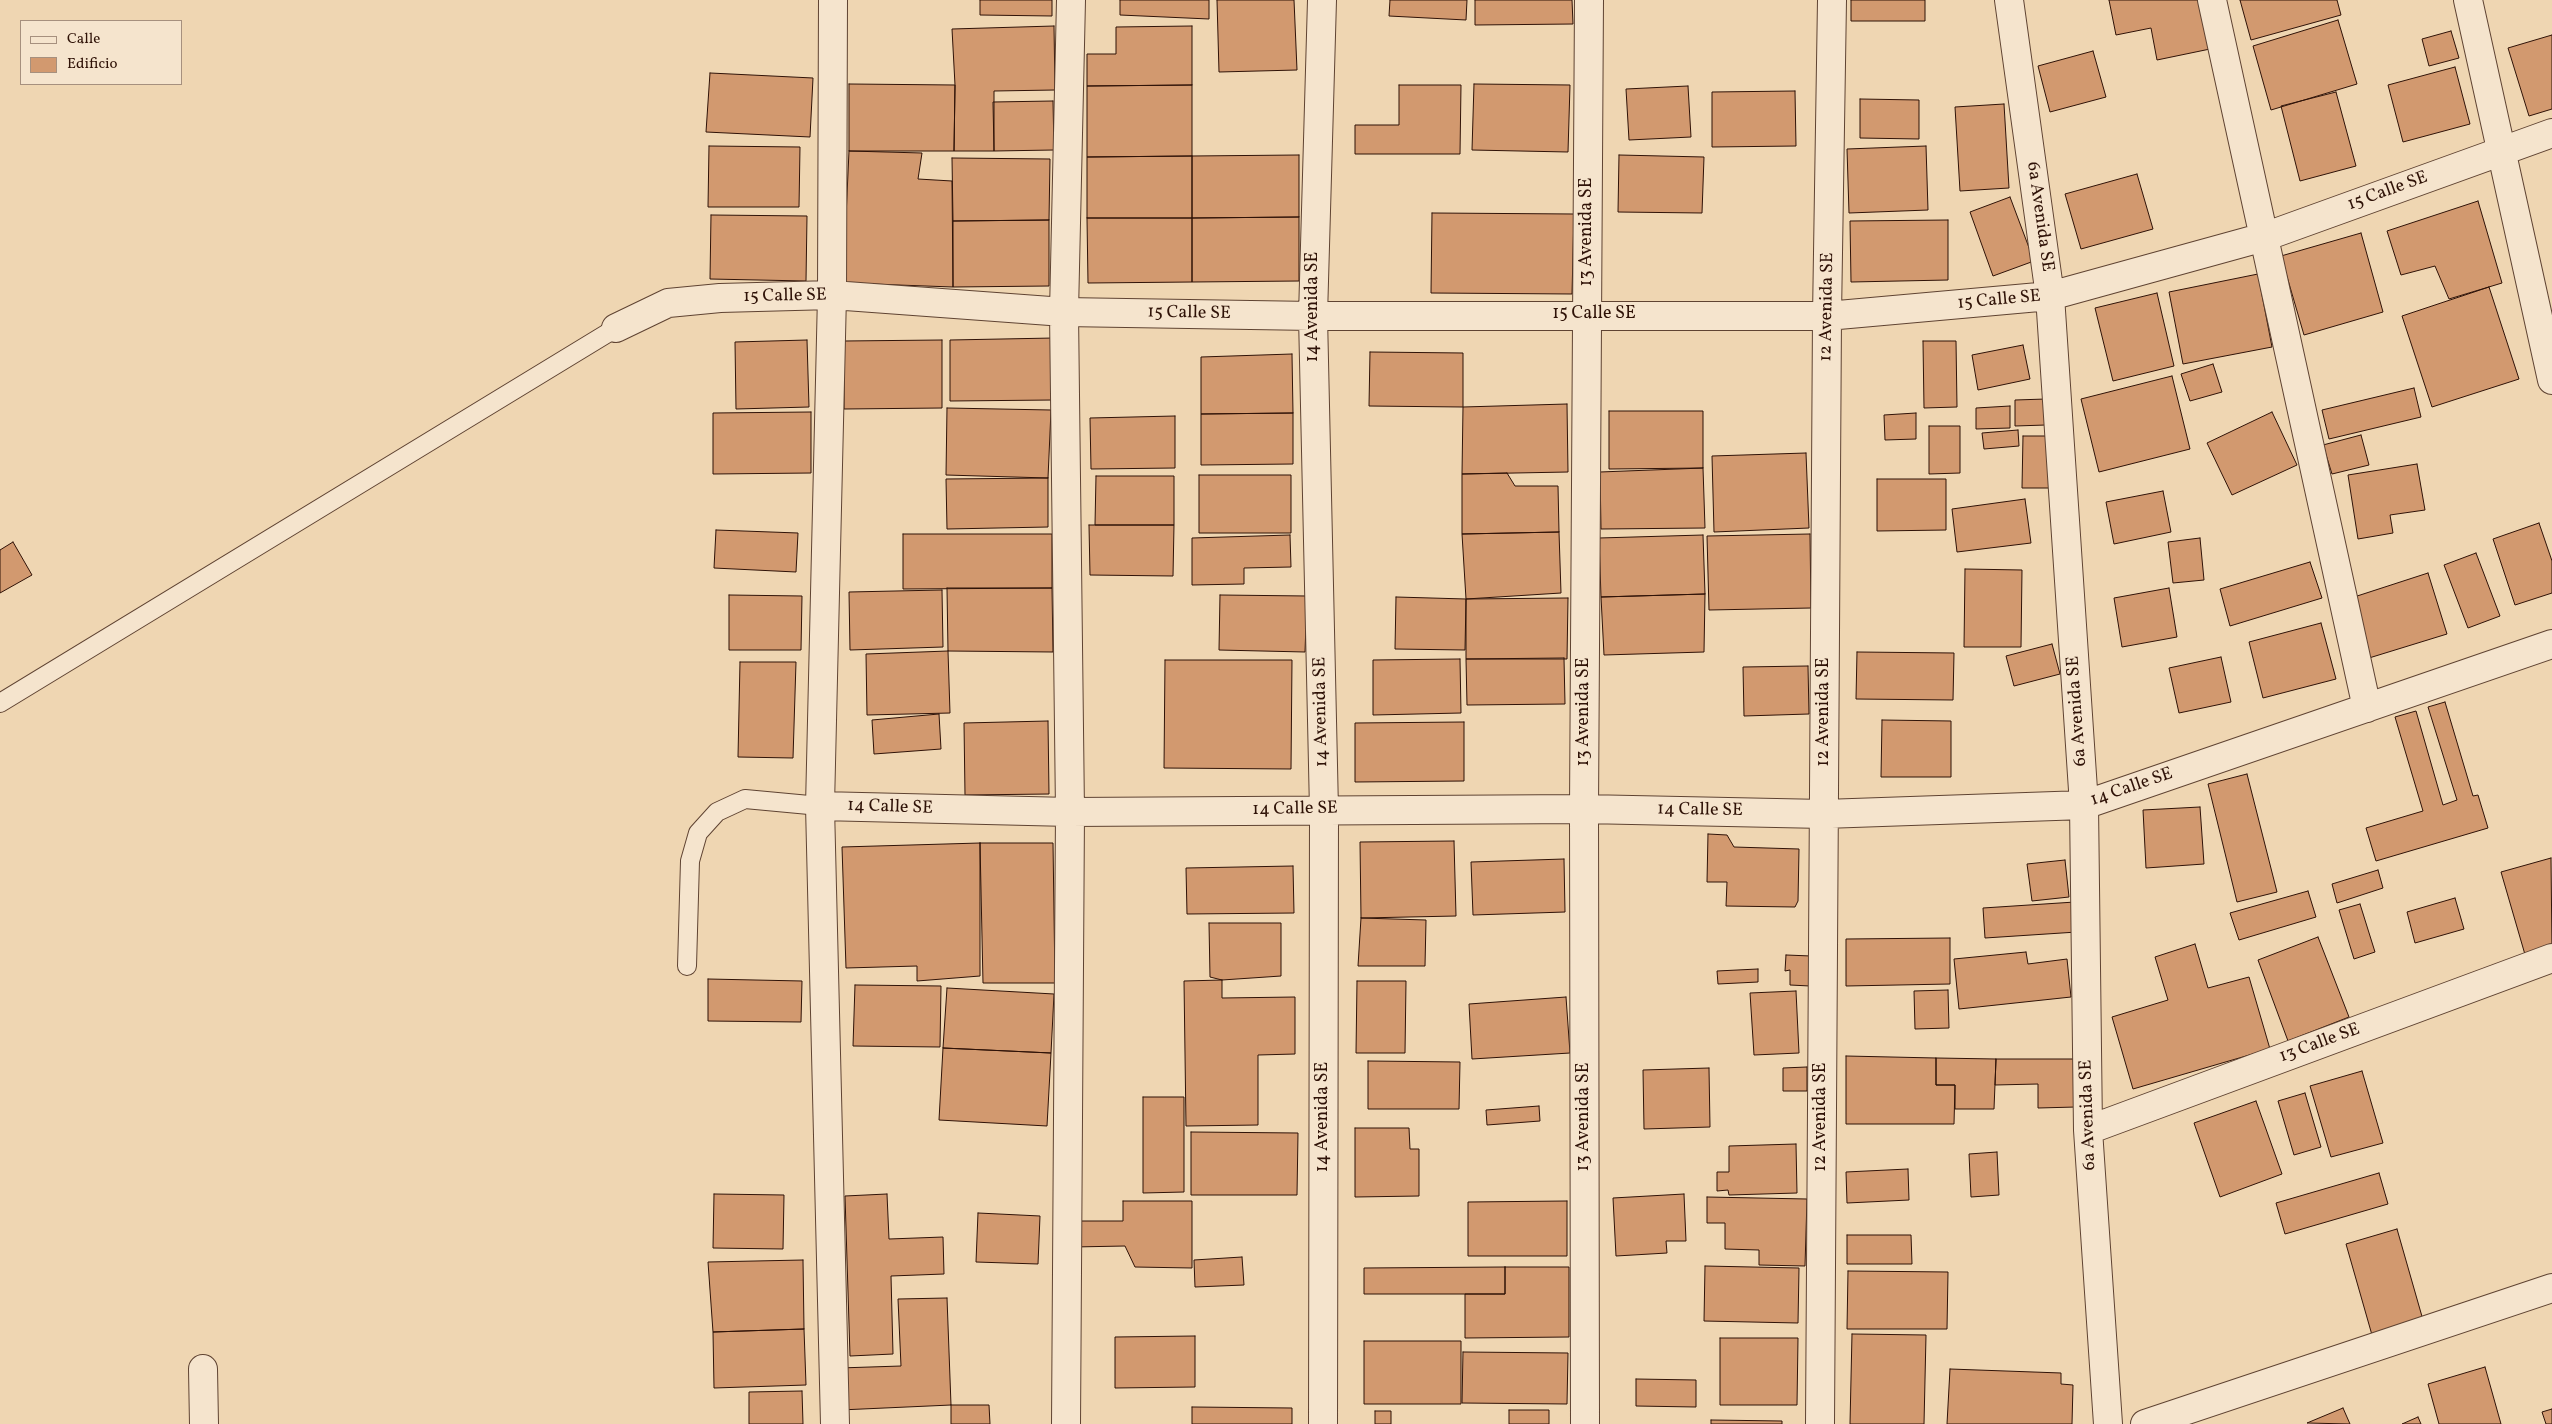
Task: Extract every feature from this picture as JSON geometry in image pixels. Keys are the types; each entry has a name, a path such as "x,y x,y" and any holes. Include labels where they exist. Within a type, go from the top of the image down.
{"street":[{"path":"833,0 832,295 820,806 835,1424"},
{"path":"1066,1424 1070,812 1064,312 1072,0"},
{"name":"14 Avenida SE","path":"1322,0 1313,316 1324,810 1322,1424"},
{"name":"13 Avenida SE","path":"1586,1424 1584,809 1589,0"},
{"name":"12 Avenida SE","path":"1820,1424 1832,0"},
{"name":"6a Avenida SE","path":"2009,0 2050,296 2084,805 2088,1130 2108,1424"},
{"path":"2212,0 2367,708"},
{"path":"2468,0 2552,380"},
{"name":"15 Calle SE","path":"616,328 668,303 720,298 832,295 1064,312 1313,316 1828,316 2050,296 2264,237 2552,133"},
{"name":"14 Calle SE","path":"820,806 1070,812 1584,809 1824,814 2084,805 2552,644"},
{"name":"13 Calle SE","path":"2088,1130 2552,958"},
{"path":"2144,1424 2552,1288"},
{"path":"203,1370 204,1424"}],"lane":[{"path":"0,703 616,328"},
{"path":"687,966 690,861 698,833 717,812 745,800 820,806"}],"building":[{"path":"980,0 1052,0 1052,16 980,15"},
{"path":"1120,0 1209,0 1209,19 1120,15"},
{"path":"1217,0 1294,0 1297,70 1219,72"},
{"path":"1390,0 1467,0 1466,20 1389,16"},
{"path":"1475,0 1572,0 1573,24 1475,25"},
{"path":"1851,0 1925,0 1925,21 1851,21"},
{"path":"2109,0 2200,0 2210,49 2157,60 2151,28 2116,35"},
{"path":"2240,0 2337,0 2341,15 2251,40"},
{"path":"2338,20 2357,84 2271,110 2253,46"},
{"path":"1054,26 1055,90 994,91 994,151 954,151 955,85 952,29"},
{"path":"1192,26 1192,85 1087,86 1087,54 1116,54 1116,27"},
{"path":"2451,31 2459,58 2429,66 2422,39"},
{"path":"2552,35 2552,109 2529,116 2508,48"},
{"path":"2093,51 2106,97 2050,112 2038,66"},
{"path":"2455,67 2470,124 2403,142 2388,85"},
{"path":"710,73 813,78 810,137 706,132"},
{"path":"849,84 955,85 954,151 849,151"},
{"path":"1474,84 1570,85 1568,152 1472,150"},
{"path":"1192,85 1192,156 1087,157 1087,86"},
{"path":"1399,85 1461,85 1460,154 1355,154 1355,125 1399,125"},
{"path":"1688,86 1691,137 1629,140 1626,89"},
{"path":"1795,91 1796,146 1712,147 1712,92"},
{"path":"2336,92 2356,166 2300,181 2281,106"},
{"path":"1860,99 1919,100 1919,139 1860,138"},
{"path":"1053,101 1054,150 994,151 993,102"},
{"path":"2004,104 2009,188 1960,191 1955,107"},
{"path":"709,146 800,147 799,207 708,207"},
{"path":"1926,146 1928,210 1849,213 1847,149"},
{"path":"849,151 922,153 918,179 952,181 953,287 843,283"},
{"path":"1299,155 1299,217 1192,218 1192,156"},
{"path":"1619,155 1704,157 1702,213 1618,212"},
{"path":"1192,156 1192,218 1087,218 1087,157"},
{"path":"952,158 1050,159 1049,220 953,221"},
{"path":"2137,174 2153,229 2081,249 2065,194"},
{"path":"2010,197 2034,261 1993,276 1970,212"},
{"path":"2478,201 2502,283 2449,299 2435,266 2401,275 2387,231"},
{"path":"1432,213 1574,214 1572,294 1431,293"},
{"path":"711,215 807,216 806,281 710,279"},
{"path":"1299,217 1299,281 1192,282 1192,218"},
{"path":"1087,218 1192,218 1192,282 1088,283"},
{"path":"1049,220 1049,286 953,287 953,221"},
{"path":"1948,220 1948,280 1851,282 1850,221"},
{"path":"2361,233 2383,312 2304,335 2281,256"},
{"path":"2258,274 2272,347 2183,364 2169,292"},
{"path":"2489,287 2519,379 2432,407 2402,316"},
{"path":"2157,293 2174,366 2113,381 2095,308"},
{"path":"1054,338 1053,400 950,401 950,340"},
{"path":"807,340 809,407 736,409 735,342"},
{"path":"942,340 942,408 844,409 844,341"},
{"path":"1923,341 1956,341 1957,407 1924,408"},
{"path":"2023,345 2030,379 1978,390 1972,355"},
{"path":"1370,352 1463,353 1463,407 1369,406"},
{"path":"1292,354 1293,413 1201,414 1201,357"},
{"path":"2213,364 2222,392 2190,401 2181,374"},
{"path":"2172,376 2190,449 2099,472 2081,399"},
{"path":"2414,388 2421,417 2329,439 2322,410"},
{"path":"2046,399 2046,425 2015,426 2015,400"},
{"path":"1567,404 1568,472 1462,474 1463,407"},
{"path":"2010,406 2010,428 1976,429 1976,408"},
{"path":"947,408 1051,410 1048,478 946,475"},
{"path":"1609,411 1703,411 1703,468 1609,469"},
{"path":"811,412 811,473 713,474 713,413"},
{"path":"2272,412 2297,465 2232,495 2207,443"},
{"path":"1293,413 1293,464 1201,465 1201,414"},
{"path":"1916,413 1916,439 1885,440 1884,415"},
{"path":"1175,416 1175,468 1091,469 1090,418"},
{"path":"1929,426 1960,426 1960,473 1929,474"},
{"path":"2018,430 2019,446 1984,449 1982,433"},
{"path":"2361,435 2369,465 2332,474 2323,445"},
{"path":"2023,436 2049,436 2049,488 2022,488"},
{"path":"1806,453 1809,528 1714,532 1712,456"},
{"path":"2417,464 2425,510 2390,515 2393,533 2358,539 2348,475"},
{"path":"1703,468 1705,528 1601,529 1600,472"},
{"path":"1507,473 1515,486 1558,486 1559,532 1462,534 1462,474"},
{"path":"1199,475 1291,475 1291,533 1199,533"},
{"path":"1096,476 1174,476 1174,525 1095,525"},
{"path":"1048,478 1048,527 947,529 946,479"},
{"path":"1877,479 1946,479 1946,530 1877,531"},
{"path":"2163,491 2171,532 2114,544 2106,502"},
{"path":"2025,499 2031,543 1957,552 1952,509"},
{"path":"2539,523 2552,561 2552,593 2515,605 2493,539"},
{"path":"1089,525 1174,525 1173,576 1090,575"},
{"path":"716,530 798,533 796,572 714,568"},
{"path":"1559,532 1561,593 1466,599 1462,534"},
{"path":"903,534 1052,534 1052,588 903,589"},
{"path":"1810,534 1811,608 1709,610 1707,536"},
{"path":"1290,535 1291,567 1244,568 1244,584 1192,585 1192,538"},
{"path":"1703,535 1705,594 1601,597 1599,538"},
{"path":"2200,538 2204,580 2173,583 2168,542"},
{"path":"13,542 32,575 0,593 0,550"},
{"path":"2476,553 2500,616 2468,628 2444,565"},
{"path":"2310,562 2322,598 2230,626 2220,589"},
{"path":"1965,569 2022,570 2021,647 1964,647"},
{"path":"2428,573 2447,634 2369,658 2351,598"},
{"path":"947,588 1052,588 1053,652 948,651"},
{"path":"2169,588 2177,637 2122,647 2114,598"},
{"path":"942,590 943,647 850,650 849,592"},
{"path":"1705,594 1704,652 1604,655 1601,597"},
{"path":"729,595 802,596 801,650 729,650"},
{"path":"1220,595 1307,596 1305,652 1219,650"},
{"path":"1396,597 1466,599 1465,650 1395,649"},
{"path":"1568,598 1567,659 1466,659 1466,599"},
{"path":"2321,623 2336,679 2263,698 2249,642"},
{"path":"2052,644 2060,674 2014,686 2006,656"},
{"path":"948,651 950,713 867,715 866,654"},
{"path":"1857,652 1954,653 1953,700 1856,699"},
{"path":"2221,657 2231,702 2179,713 2169,668"},
{"path":"1564,658 1565,704 1467,705 1466,659"},
{"path":"1460,659 1461,713 1373,715 1373,660"},
{"path":"1165,660 1292,660 1291,769 1164,768"},
{"path":"740,662 796,662 793,758 738,757"},
{"path":"1808,666 1809,714 1744,716 1743,667"},
{"path":"2445,702 2473,796 2478,795 2488,828 2376,861 2366,828 2423,811 2395,717 2416,711 2443,805 2457,800 2428,707"},
{"path":"939,714 941,749 874,754 872,720"},
{"path":"1882,720 1951,721 1951,777 1881,777"},
{"path":"1048,721 1049,794 965,795 964,723"},
{"path":"1464,722 1464,781 1355,782 1355,723"},
{"path":"2247,774 2277,892 2237,902 2208,784"},
{"path":"2200,807 2204,864 2146,868 2143,810"},
{"path":"1708,834 1727,835 1734,847 1799,849 1798,901 1795,907 1726,906 1727,882 1707,882"},
{"path":"1454,841 1456,916 1361,918 1360,842"},
{"path":"980,843 1053,843 1055,983 983,983"},
{"path":"980,843 980,976 917,981 917,966 846,968 842,847"},
{"path":"2551,858 2552,951 2526,958 2501,872"},
{"path":"1564,859 1565,912 1473,915 1471,862"},
{"path":"2065,860 2069,897 2032,901 2027,864"},
{"path":"1293,866 1294,913 1187,914 1186,868"},
{"path":"2378,870 2383,888 2337,903 2332,884"},
{"path":"2308,891 2316,917 2239,940 2230,913"},
{"path":"2455,898 2464,929 2415,943 2407,912"},
{"path":"2075,902 2077,932 1985,938 1983,908"},
{"path":"2360,904 2375,952 2354,959 2339,910"},
{"path":"1361,918 1426,920 1425,966 1358,966"},
{"path":"1209,923 1281,923 1281,976 1222,980 1210,977"},
{"path":"2318,937 2349,1017 2288,1041 2258,960"},
{"path":"1950,938 1950,984 1846,986 1846,939"},
{"path":"2195,944 2208,988 2249,977 2270,1049 2133,1089 2112,1017 2168,1000 2155,957"},
{"path":"2026,952 2028,964 2067,959 2071,997 1959,1009 1954,959"},
{"path":"1786,955 1811,956 1810,986 1790,985 1790,970 1785,971"},
{"path":"1758,969 1758,982 1718,984 1717,971"},
{"path":"708,979 802,981 801,1022 708,1021"},
{"path":"1222,980 1222,998 1295,997 1295,1054 1258,1055 1258,1125 1186,1126 1184,981"},
{"path":"1357,981 1406,981 1405,1053 1356,1053"},
{"path":"855,985 941,986 940,1047 853,1046"},
{"path":"947,988 1054,994 1051,1053 943,1048"},
{"path":"1948,990 1949,1028 1915,1029 1914,991"},
{"path":"1796,991 1799,1053 1754,1055 1750,993"},
{"path":"1566,997 1570,1053 1472,1059 1469,1004"},
{"path":"943,1048 1051,1053 1047,1126 939,1120"},
{"path":"1846,1056 1936,1058 1936,1085 1955,1085 1954,1124 1846,1124"},
{"path":"1936,1058 1996,1059 1994,1109 1955,1109 1955,1085 1936,1085"},
{"path":"1996,1059 2075,1059 2076,1107 2038,1108 2038,1084 1995,1085"},
{"path":"1368,1061 1460,1062 1459,1109 1368,1109"},
{"path":"1807,1067 1807,1091 1783,1091 1783,1068"},
{"path":"1709,1068 1710,1127 1644,1129 1643,1070"},
{"path":"2362,1071 2383,1143 2331,1157 2310,1086"},
{"path":"2305,1093 2321,1147 2294,1155 2278,1101"},
{"path":"1143,1097 1184,1097 1184,1192 1143,1193"},
{"path":"2256,1101 2282,1174 2220,1197 2194,1123"},
{"path":"1539,1106 1540,1121 1487,1125 1486,1110"},
{"path":"1355,1128 1409,1128 1410,1149 1419,1149 1419,1196 1355,1197"},
{"path":"1191,1132 1298,1133 1297,1195 1191,1195"},
{"path":"1796,1144 1797,1193 1729,1195 1728,1190 1717,1191 1717,1172 1729,1172 1729,1146"},
{"path":"1997,1152 1999,1195 1971,1197 1969,1154"},
{"path":"1908,1169 1909,1200 1847,1203 1846,1172"},
{"path":"2379,1173 2388,1204 2285,1234 2276,1203"},
{"path":"714,1194 784,1195 783,1249 713,1248"},
{"path":"887,1194 889,1239 943,1237 944,1274 891,1276 893,1354 850,1356 845,1196"},
{"path":"1684,1194 1686,1241 1666,1241 1667,1253 1616,1256 1613,1198"},
{"path":"1707,1197 1807,1199 1805,1266 1759,1265 1759,1250 1725,1249 1725,1223 1707,1223"},
{"path":"1123,1201 1192,1201 1192,1268 1135,1267 1125,1246 1073,1247 1073,1221 1123,1221"},
{"path":"1567,1201 1567,1256 1468,1256 1468,1202"},
{"path":"978,1213 1040,1216 1038,1264 976,1262"},
{"path":"2397,1229 2423,1320 2372,1335 2346,1244"},
{"path":"1847,1235 1911,1235 1912,1264 1847,1264"},
{"path":"1242,1257 1244,1285 1195,1287 1194,1260"},
{"path":"803,1260 804,1329 713,1332 708,1262"},
{"path":"1705,1266 1799,1268 1798,1323 1704,1321"},
{"path":"1505,1267 1505,1294 1364,1294 1364,1268"},
{"path":"1505,1267 1569,1267 1569,1337 1465,1338 1465,1294 1505,1294"},
{"path":"1848,1271 1948,1272 1947,1329 1847,1329"},
{"path":"947,1298 951,1405 840,1410 839,1368 901,1366 898,1299"},
{"path":"804,1329 806,1385 714,1388 713,1332"},
{"path":"1852,1334 1926,1335 1924,1424 1850,1424"},
{"path":"1195,1336 1195,1387 1115,1388 1115,1337"},
{"path":"1720,1338 1798,1338 1797,1405 1720,1405"},
{"path":"1364,1341 1461,1341 1461,1404 1364,1404"},
{"path":"1463,1352 1568,1353 1567,1404 1462,1403"},
{"path":"2485,1367 2501,1424 2439,1424 2428,1384"},
{"path":"1950,1369 2061,1373 2061,1384 2073,1385 2072,1424 1947,1424"},
{"path":"1636,1379 1696,1380 1696,1407 1636,1406"},
{"path":"802,1391 803,1424 749,1424 749,1392"},
{"path":"951,1405 989,1405 990,1424 951,1424"},
{"path":"1192,1407 1292,1408 1292,1424 1192,1424"},
{"path":"2343,1408 2350,1424 2307,1423"},
{"path":"2552,1409 2552,1424 2546,1424 2542,1412"},
{"path":"1509,1410 1549,1410 1549,1424 1509,1424"},
{"path":"1375,1411 1391,1411 1391,1424 1375,1424"},
{"path":"2418,1417 2421,1424 2402,1424"},
{"path":"1711,1420 1782,1421 1782,1424 1711,1424"}]}
